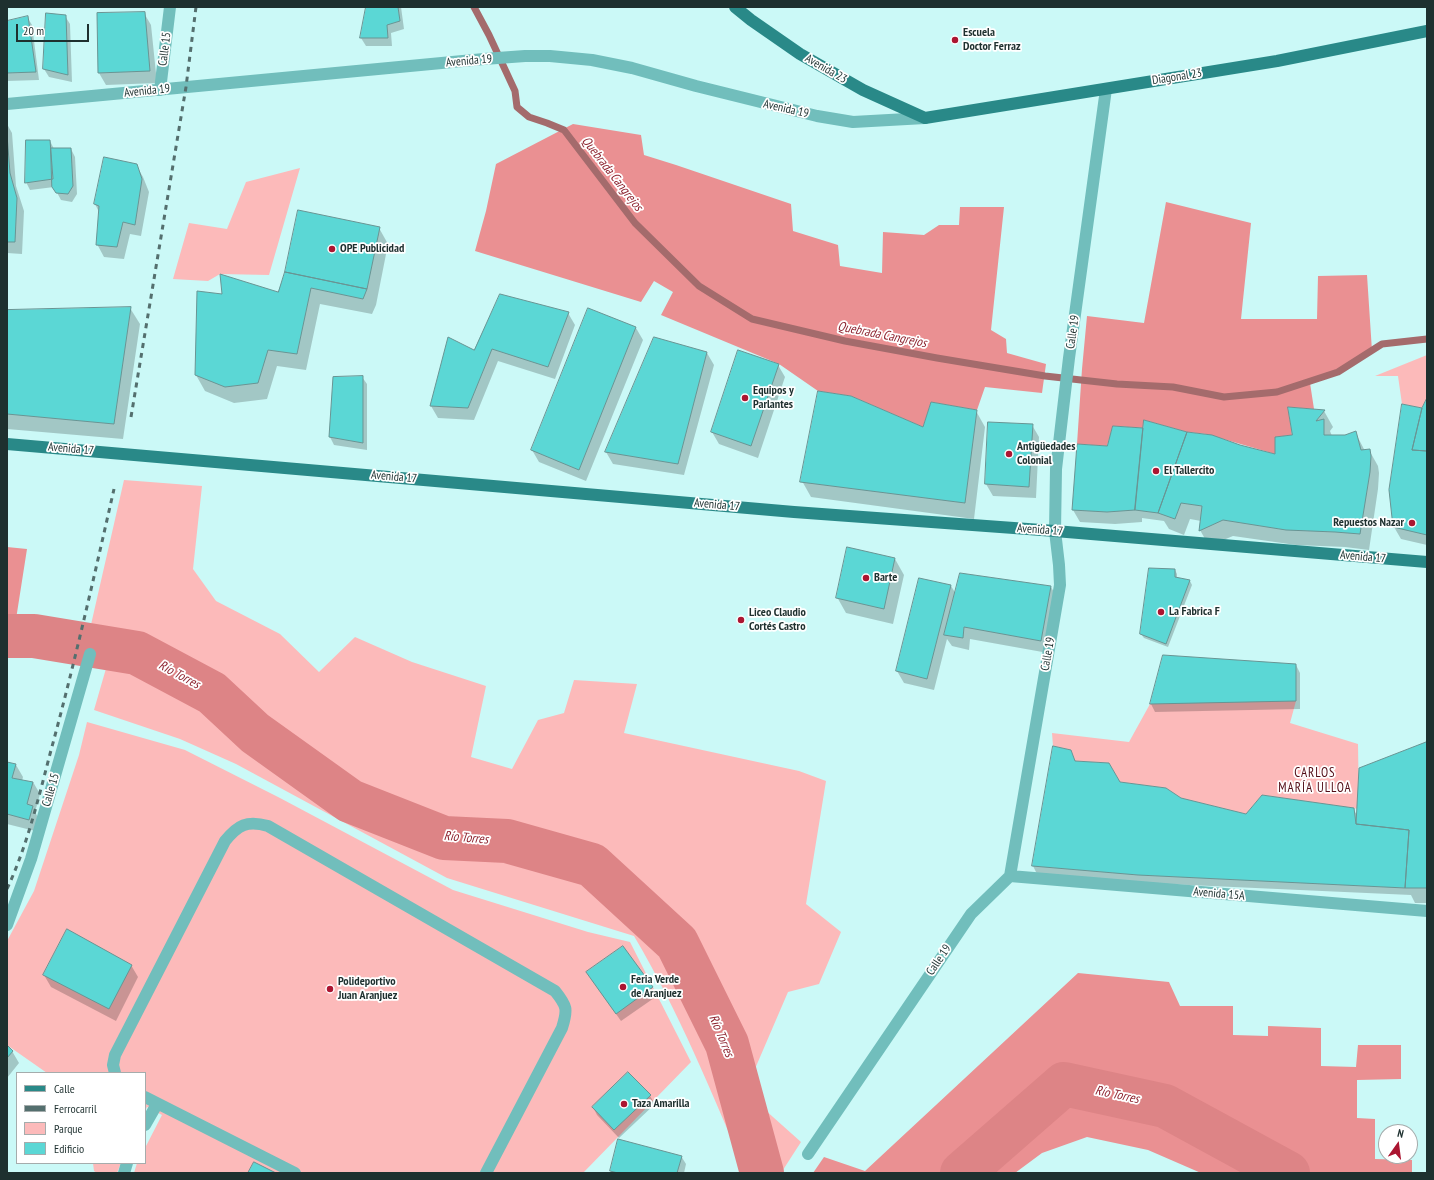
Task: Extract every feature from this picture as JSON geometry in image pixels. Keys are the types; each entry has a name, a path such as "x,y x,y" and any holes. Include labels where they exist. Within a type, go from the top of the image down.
{"main road":[{"name":"Avenida 23","path":"735,7 800,54 863,90 925,118"},
{"name":"Diagonal 23","path":"925,118 1277,61 1427,31"},
{"name":"Avenida 17","path":"7,444 794,512 1055,531 1427,562"}],"street":[{"name":"Calle 15","path":"160,90 170,7"},
{"name":"Avenida 19","path":"7,104 525,56 550,56 592,60 632,68 726,94 817,116 853,122 925,118"},
{"name":"Calle 19","path":"808,1154 971,914 1010,876 1060,585 1060,565 1055,531 1056,469 1069,358 1106,89"},
{"name":"Calle 15","path":"7,925 31,859 90,654"},
{"path":"115,1072 112,1065 115,1055 225,841 233,831 245,824 256,823 268,826 555,991 564,1002 566,1015 562,1028 486,1173"},
{"name":"Avenida 15A","path":"1010,876 1427,911"},
{"path":"146,1098 295,1173"},
{"path":"146,1123 157,1104"}],"green space":[{"path":"300,168 269,275 220,274 208,281 173,279 189,223 227,229 246,182"},
{"path":"1427,355 1427,398 1422,408 1402,404 1398,376 1375,376"},
{"path":"124,480 202,486 193,569 216,601 280,634 319,672 355,637 412,662 486,686 471,757 512,769 538,720 564,713 574,680 637,684 624,733 799,771 826,781 806,904 841,932 819,984 788,992 745,1092 801,1142 781,1173 746,1173 680,1023 634,936 447,878 236,764 180,739 94,710 116,634 90,629"},
{"path":"1226,700 1296,701 1290,723 1358,744 1359,809 1262,795 1246,814 1181,798 1166,788 1120,782 1109,763 1075,761 1071,750 1053,746 1052,733 1129,742 1150,704"},
{"name":"Polideportivo Juan Aranjuez","path":"87,722 185,750 280,798 453,890 588,932 630,942 691,1062 583,1173 134,1173 137,1164 146,1164 146,1146 162,1115 147,1107 146,1109 146,1072 46,1072 7,1045 7,941 34,891 79,755"},
{"path":"93,1164 121,1164 117,1173 97,1173 94,1171"}],"shaded area":[{"path":"573,124 641,135 644,155 791,204 793,231 838,245 840,266 882,273 883,232 924,235 939,225 959,225 960,207 1004,207 991,330 1006,339 1007,353 1046,364 1042,393 985,387 977,410 931,402 923,427 851,396 818,391 779,364 661,315 673,292 654,281 641,302 475,251 486,211 496,164"},
{"path":"1166,202 1251,223 1241,319 1317,319 1318,276 1367,275 1372,351 1338,372 1310,383 1314,409 1288,407 1292,435 1276,437 1275,454 1206,434 1187,432 1144,420 1143,428 1113,426 1107,446 1077,444 1087,316 1144,323"},
{"path":"7,547 27,549 14,632 7,658"},
{"path":"1078,973 1169,982 1180,1006 1233,1006 1233,1035 1268,1036 1268,1026 1321,1028 1321,1066 1356,1067 1358,1045 1401,1045 1401,1079 1357,1080 1357,1118 1375,1119 1375,1159 1378,1159 1378,1164 1412,1164 1412,1173 1201,1173 1148,1150 1087,1137 1042,1153 1015,1173 813,1173 824,1157 865,1171"}],"building":[{"path":"366,7 398,7 400,21 387,25 388,38 360,38"},
{"path":"145,12 150,71 98,73 97,13"},
{"path":"46,13 66,15 68,75 43,69"},
{"path":"28,16 36,72 7,73 7,21"},
{"path":"7,135 10,173 17,198 15,242 7,242"},
{"path":"26,140 50,140 53,179 25,183"},
{"path":"51,148 71,148 73,186 68,194 56,193 52,187"},
{"path":"104,157 137,164 142,179 135,225 123,222 117,247 96,245 99,206 94,204"},
{"name":"OPE Publicidad","path":"298,210 380,227 367,289 285,272"},
{"path":"285,272 367,289 363,299 311,288 297,354 268,350 258,383 225,387 195,375 197,291 222,294 220,274 278,292"},
{"path":"500,294 569,312 548,367 492,349 468,408 430,406 448,337 474,350"},
{"path":"131,307 114,424 7,414 7,310"},
{"path":"588,308 636,327 579,470 531,450"},
{"path":"654,337 707,352 678,464 605,452"},
{"name":"Equipos y Parlantes","path":"738,350 779,364 751,446 711,432"},
{"path":"363,376 363,443 329,437 333,377"},
{"path":"818,391 851,396 923,427 931,402 977,410 965,503 800,482"},
{"path":"1427,398 1427,451 1412,450 1422,408"},
{"path":"1402,404 1422,408 1412,450 1427,451 1427,535 1393,527 1389,490"},
{"path":"1288,407 1325,410 1316,421 1324,419 1324,435 1345,435 1356,431 1361,450 1370,449 1370,472 1360,534 1286,530 1223,520 1199,531 1202,506 1181,503 1175,519 1158,513 1187,432 1212,435 1240,445 1275,454 1275,437 1292,435"},
{"name":"El Tallercito","path":"1144,420 1187,432 1158,513 1135,510"},
{"name":"Antigüedades Colonial","path":"988,422 1033,424 1029,487 985,484"},
{"path":"1113,426 1143,428 1135,510 1107,512 1072,510 1077,444 1107,446"},
{"name":"Barte","path":"847,547 895,558 884,609 836,598"},
{"name":"La Fabrica F","path":"1149,568 1175,569 1175,577 1190,580 1166,644 1140,634"},
{"path":"960,573 1051,586 1041,641 964,627 963,638 944,635"},
{"path":"919,578 951,585 927,679 896,671"},
{"path":"1163,655 1296,664 1296,701 1150,704"},
{"path":"1427,733 1427,888 1405,888 1409,830 1356,824 1359,768 1426,742"},
{"path":"1053,746 1071,750 1075,761 1109,763 1120,782 1166,788 1181,798 1246,814 1262,795 1354,808 1356,824 1409,830 1405,888 1138,875 1032,866"},
{"path":"7,762 16,764 12,778 33,782 27,804 33,806 29,820 7,814"},
{"path":"67,929 132,965 109,1009 43,975"},
{"path":"623,946 653,987 616,1014 586,972"},
{"path":"7,1045 13,1051 7,1058"},
{"path":"628,1072 651,1095 614,1130 592,1107"},
{"path":"618,1139 682,1156 677,1173 618,1173 610,1171"},
{"path":"254,1162 276,1173 248,1173"}],"waterway":[{"name":"Quebrada Cangrejos","path":"474,7 515,91 517,107 529,117 564,130 635,223 699,286 752,319 845,341 1045,376 1117,384 1173,387 1224,397 1277,392 1338,372 1382,344 1427,339"},
{"name":"Río Torres","path":"7,636 34,636 137,653 212,693 255,733 350,801 444,838 507,841 592,865 677,943 727,1044 762,1173"},
{"name":"Río Torres","path":"962,1173 1064,1084 1165,1106 1288,1173"}],"railway":[{"path":"131,417 186,87 196,7"},
{"path":"7,889 32,823 76,655 114,489"}],"place":[{"name":"Escuela Doctor Ferraz","path":"955,40"},
{"name":"OPE Publicidad","path":"332,249"},
{"name":"Equipos y Parlantes","path":"745,398"},
{"name":"Antigüedades Colonial","path":"1009,454"},
{"name":"El Tallercito","path":"1156,471"},
{"name":"Repuestos Nazar","path":"1412,523"},
{"name":"Barte","path":"866,578"},
{"name":"La Fabrica F","path":"1161,612"},
{"name":"Liceo Claudio Cortés Castro","path":"741,620"},
{"name":"Feria Verde de Aranjuez","path":"623,987"},
{"name":"Polideportivo Juan Aranjuez","path":"330,989"},
{"name":"Taza Amarilla","path":"624,1104"}],"district":[{"name":"CARLOS MARÍA ULLOA","path":"1315,780"}]}
